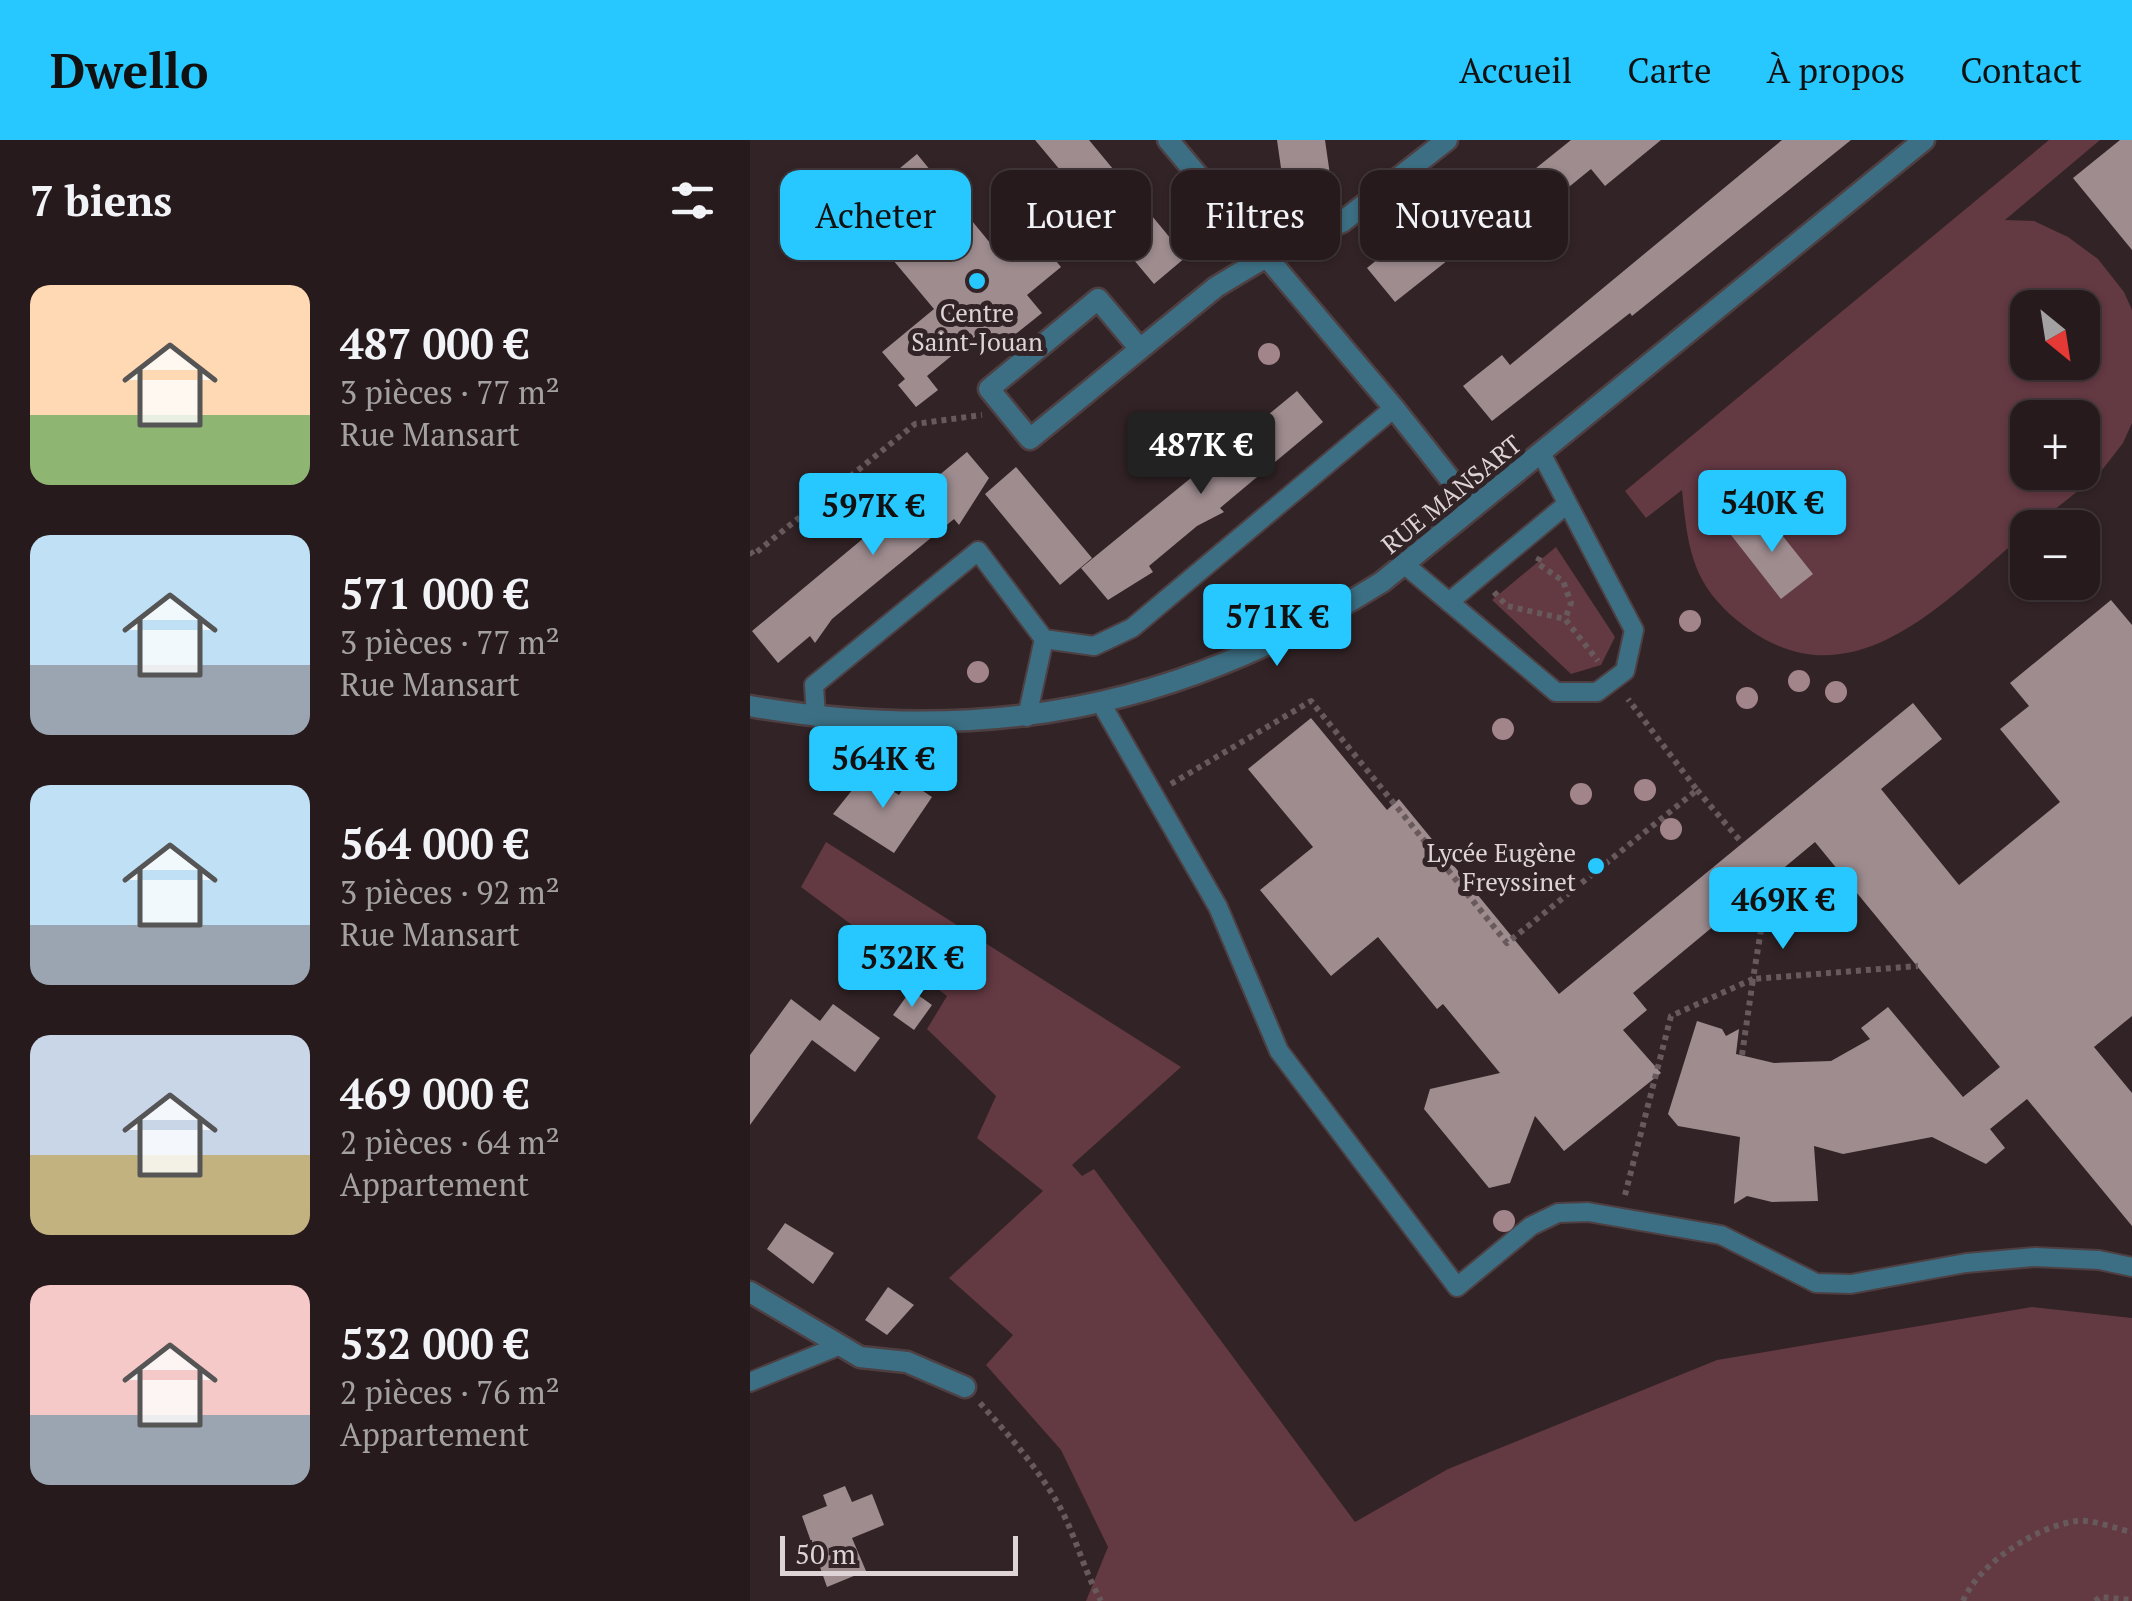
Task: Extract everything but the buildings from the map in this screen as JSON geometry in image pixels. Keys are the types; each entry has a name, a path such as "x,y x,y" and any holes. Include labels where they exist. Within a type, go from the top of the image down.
{"street":[{"path":"1168,140 1193,170"},
{"path":"1340,223 1448,140"},
{"name":"RUE MANSART","path":"750,706 816,717 920,724 1027,717 1153,691 1230,664 1318,622 1404,564 1924,140"},
{"path":"1140,349 1098,298 989,389 1030,439 1216,287 1263,260"},
{"path":"1268,260 1473,508"},
{"path":"750,1292 860,1357 907,1362 965,1387"}],"lane":[{"path":"816,717 814,686 978,551 1044,638 1094,646 1132,628 1394,408"},
{"path":"1404,564 1556,692 1597,692 1625,671 1634,630 1541,454"},
{"path":"1449,602 1568,504"},
{"path":"1027,717 1044,638"},
{"path":"1101,703 1218,907 1280,1051 1457,1287 1531,1226 1558,1213 1588,1212 1721,1235 1816,1283 1850,1284 1966,1262 2034,1257 2099,1260 2132,1267"},
{"path":"750,1382 841,1346"}],"path":[{"path":"750,551 753,555 916,424 1008,412"},
{"path":"1544,524 1549,539 1537,564 1563,581 1572,603 1566,619"},
{"path":"1479,577 1507,606 1566,619 1742,844"},
{"path":"1153,794 1311,701 1508,943 1697,790"},
{"path":"1742,1056 1769,881"},
{"path":"1620,1217 1672,1016 1753,979 1918,966"},
{"path":"965,1387 1018,1445 1058,1504 1084,1571 1101,1601"},
{"path":"1962,1601 1968,1589 2024,1537 2080,1520 2132,1532"},
{"path":"2095,1601 2100,1597 2132,1600"}],"shaded area":[{"path":"2049,140 2100,140 2005,220 2034,221 2068,237 2098,259 2124,292 2132,310 2132,423 2123,443 2100,473 2100,400 2010,400 2010,490 2079,490 2054,510 2010,510 2010,547 1965,586 1898,634 1862,649 1825,655 1787,649 1747,628 1704,583 1691,551 1682,490 1646,518 1625,491"},
{"path":"1556,547 1615,637 1601,665 1571,674 1492,600"},
{"path":"826,842 1181,1067 1072,1165 1082,1176 1094,1169 1355,1522 1448,1469 1717,1360 2032,1307 2132,1318 2132,1601 1086,1601 1108,1547 1061,1450 986,1365 1013,1335 949,1278 1043,1191 977,1138 996,1096 927,1029 947,996 801,887"}],"place":[{"name":"Centre Saint-Jouan","path":"977,281"},
{"name":"Lycée Eugène Freyssinet","path":"1596,866"}]}
